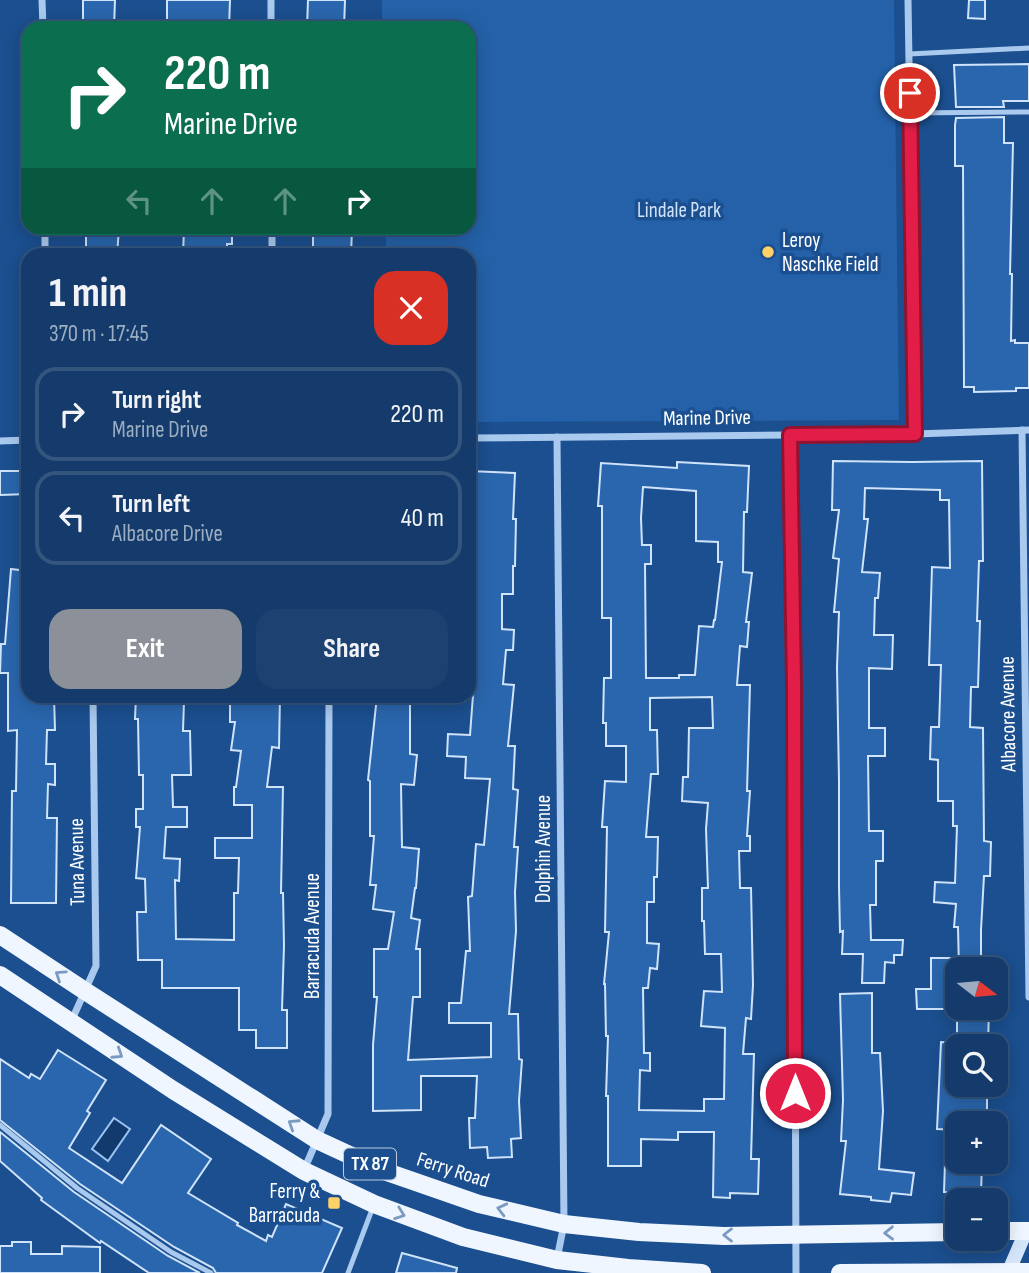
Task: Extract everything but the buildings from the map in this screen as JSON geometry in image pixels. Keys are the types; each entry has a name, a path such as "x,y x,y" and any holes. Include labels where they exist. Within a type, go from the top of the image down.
{"main road":[{"name":"Ferry Road","path":"0,935 317,1140 384,1171 479,1204 564,1224 639,1232 724,1236 945,1232"},
{"name":"TX 87","path":"0,975 173,1090 304,1171 374,1204 463,1237 557,1260 702,1273"},
{"path":"1008,1230 1028,1227"},
{"path":"839,1273 1029,1272"}],"street":[{"path":"42,0 43,21"},
{"path":"271,0 271,21"},
{"path":"908,0 915,434"},
{"name":"Marine Drive","path":"476,438 915,434 1025,430"},
{"name":"Albacore Avenue","path":"1025,430 1029,997"},
{"path":"790,435 794,683 796,1273"},
{"name":"Dolphin Avenue","path":"557,437 564,1224 557,1260"},
{"path":"0,441 21,440"},
{"name":"Tuna Avenue","path":"71,1023 96,966 93,703"},
{"name":"Barracuda Avenue","path":"304,1171 328,1114 329,703"},
{"path":"1008,1273 1028,1227"}],"lane":[{"path":"909,54 1029,48"},
{"path":"910,113 1029,112"},
{"path":"0,1125 77,1188 171,1252 211,1273"},
{"path":"348,1273 374,1204"}],"green space":[{"name":"Lindale Park","path":"382,0 894,0 899,420 476,422 476,248 386,248 386,235 476,235 476,21 382,21"}],"shaded area":[{"path":"114,1118 130,1129 108,1161 92,1149"}],"place":[{"name":"Leroy Naschke Field","path":"768,252"},
{"name":"Ferry & Barracuda","path":"334,1203"}],"route":[{"path":"795,1093 794,683 790,435 915,434 910,93"}]}
